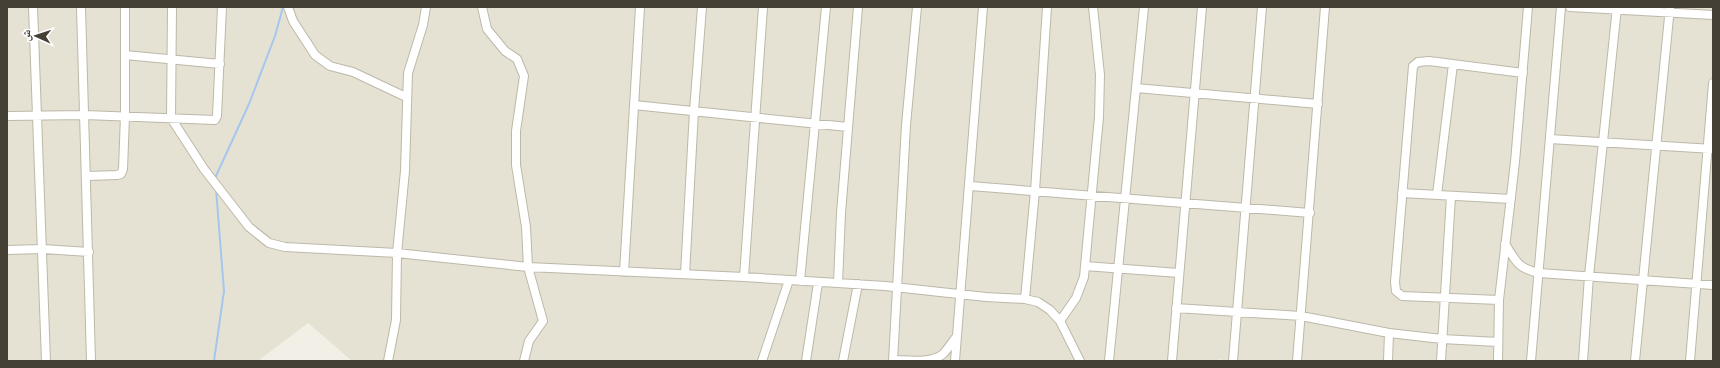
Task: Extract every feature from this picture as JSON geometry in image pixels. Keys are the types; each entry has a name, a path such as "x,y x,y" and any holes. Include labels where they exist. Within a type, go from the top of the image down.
{"street":[{"path":"33,7 46,361"},
{"path":"81,7 87,176 91,361"},
{"path":"87,176 122,174 125,116 125,7"},
{"path":"172,7 171,118 204,168 249,227 269,243 285,247 397,252 528,267 858,284 961,294 1025,298 1038,302 1050,310 1060,321 1080,361"},
{"path":"7,116 85,115 215,120 217,116 222,7"},
{"path":"288,7 293,21 315,56 330,66 353,72 406,97"},
{"path":"388,361 396,320 397,252 405,170 406,97 408,73 423,25 426,7"},
{"path":"482,7 487,29 505,51 517,59 524,76 516,132 516,165 526,227 528,267 543,321 529,341 524,361"},
{"path":"624,272 640,7"},
{"path":"685,274 694,111 702,7"},
{"path":"744,277 754,117 763,7"},
{"path":"800,281 826,7"},
{"path":"838,283 848,127 858,7"},
{"path":"917,7 906,125 893,361 935,358 942,354 957,336"},
{"path":"955,361 983,7"},
{"path":"1025,298 1047,7"},
{"path":"1060,321 1076,298 1084,277 1099,117 1100,75 1093,7"},
{"path":"1110,361 1144,7"},
{"path":"1172,361 1202,7"},
{"path":"1233,361 1262,7"},
{"path":"1297,361 1310,213 1325,7"},
{"path":"1498,361 1499,300 1511,199 1528,7"},
{"path":"1531,361 1561,7"},
{"path":"1570,7 1670,10 1713,15"},
{"path":"1583,361 1589,276 1617,8"},
{"path":"1635,361 1655,146 1670,10"},
{"path":"125,55 220,64"},
{"path":"1499,300 1445,299 1402,296 1396,290 1394,282 1413,66 1418,62 1429,61 1523,73"},
{"path":"1437,195 1453,64"},
{"path":"1690,361 1696,284 1711,148 1713,83"},
{"path":"1136,88 1318,104"},
{"path":"634,105 848,127"},
{"path":"1550,139 1711,148"},
{"path":"970,186 1310,213"},
{"path":"1402,192 1511,199"},
{"path":"1441,361 1451,196"},
{"path":"1505,244 1519,266 1523,269 1539,273 1713,286"},
{"path":"7,250 43,249 89,252"},
{"path":"1085,266 1179,273"},
{"path":"762,361 789,280"},
{"path":"806,361 818,283"},
{"path":"843,361 858,284"},
{"path":"1176,308 1301,316 1389,333 1442,339 1498,342"},
{"path":"1388,361 1389,333"}],"shaded area":[{"path":"7,7 1713,7 1713,361 1226,361 1219,359 1218,361 352,361 308,323 258,361 7,361"}],"waterway":[{"path":"215,178 249,104 275,36 283,7"},
{"path":"214,361 224,291 216,189"}]}
